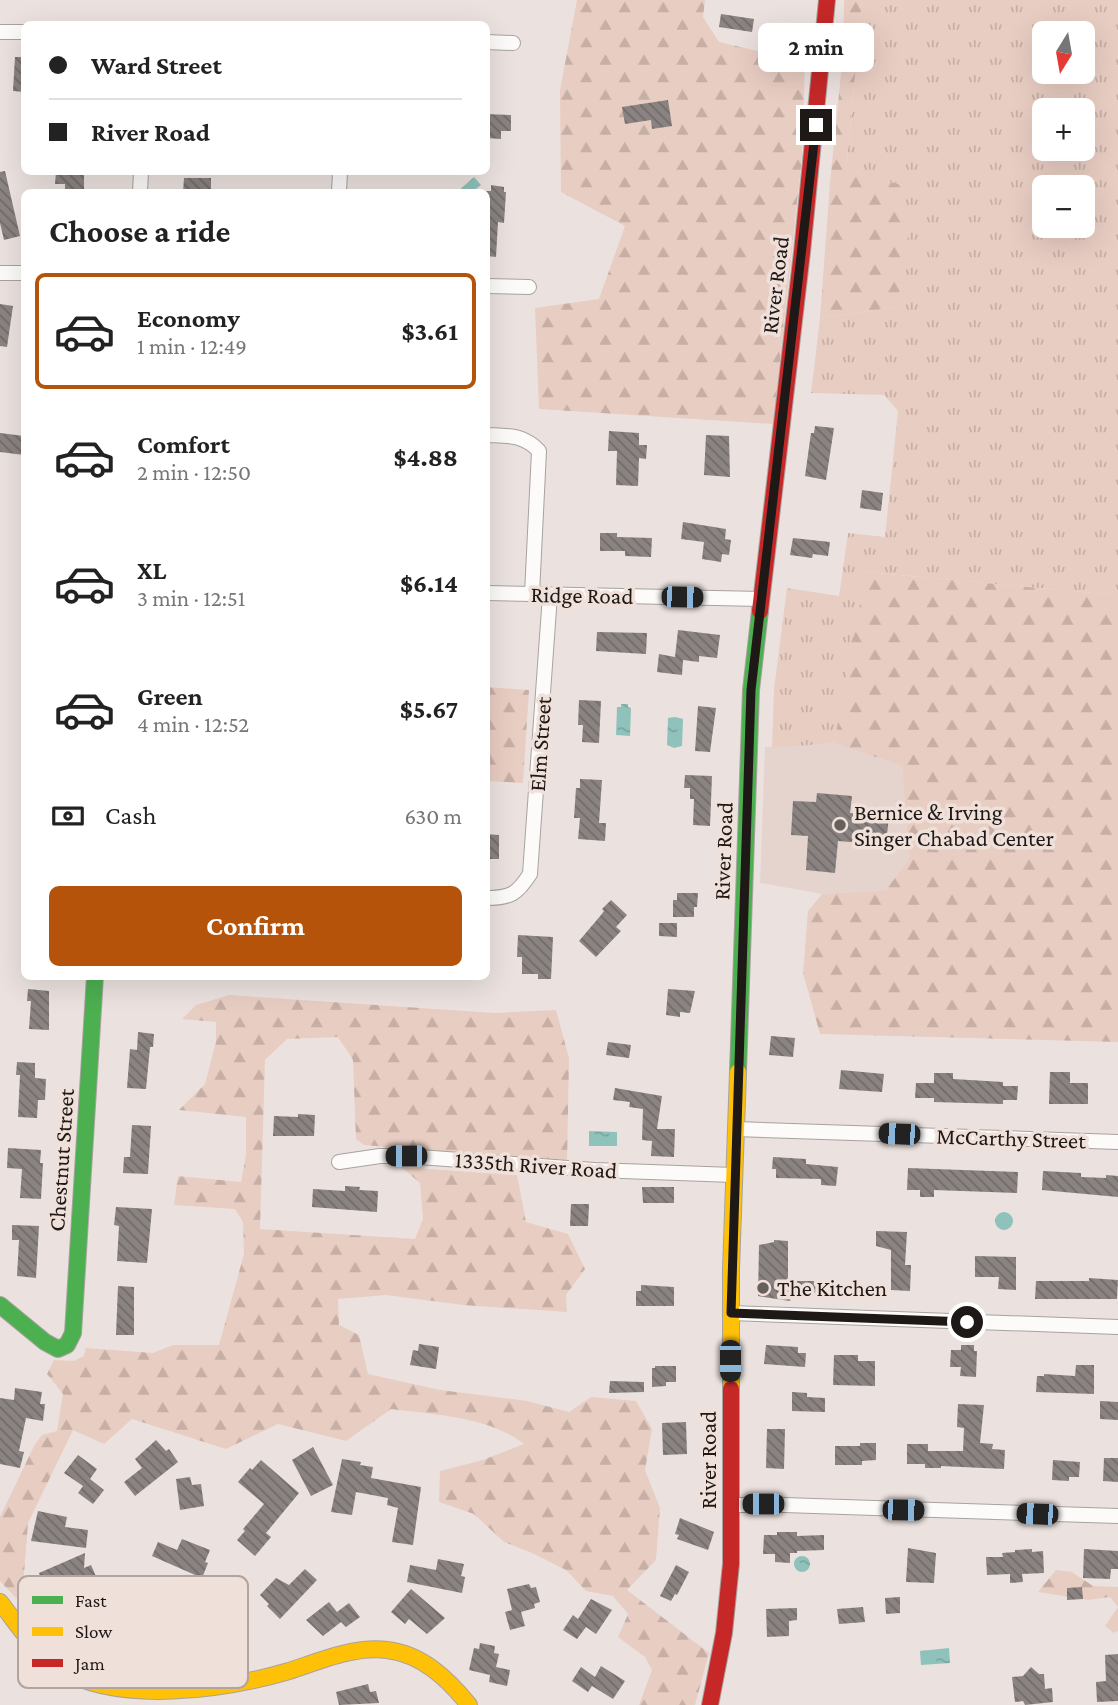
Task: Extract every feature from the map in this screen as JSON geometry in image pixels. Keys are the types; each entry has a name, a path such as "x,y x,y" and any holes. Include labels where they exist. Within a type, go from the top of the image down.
{"street":[{"name":"River Road","path":"710,1705 719,1668 731,1564 734,1175 750,716 761,598 803,252 827,0"},
{"path":"0,32 21,32"},
{"path":"490,43 513,43"},
{"path":"0,273 21,274"},
{"path":"490,286 528,287"},
{"path":"490,435 516,436 530,441 539,451 532,594"},
{"name":"Ridge Road","path":"490,593 761,598"},
{"name":"Elm Street","path":"490,898 503,898 520,890 530,874 550,595"},
{"name":"Chestnut Street","path":"0,1305 45,1342 58,1349 67,1345 73,1333 95,980"},
{"name":"McCarthy Street","path":"736,1129 1118,1142"},
{"name":"1335th River Road","path":"339,1162 380,1156 406,1156 594,1170 734,1175"},
{"path":"731,1313 1118,1327"},
{"path":"731,1505 1118,1516"},
{"path":"0,1602 18,1624"},
{"path":"248,1683 336,1657 373,1650 393,1652 422,1662 448,1682 469,1705"},
{"path":"107,1688 153,1697 221,1688"}],"shaded area":[{"path":"834,743 902,766 909,859 886,890 822,894 760,883 765,747"}],"green space":[{"path":"577,0 705,0 703,17 719,42 805,62 802,157 773,424 539,409 535,308 599,299 625,226 561,192 560,90"},
{"path":"844,0 862,0 847,161 861,175 903,185 910,223 897,307 820,318 843,54"},
{"path":"862,0 1118,0 1118,590 1103,594 867,572 834,743 772,748 774,689 787,588 839,596 848,533 885,537 898,411 884,395 811,393 820,318 897,307 903,185 861,175 847,161"},
{"path":"866,572 1103,594 1118,590 1118,1042 820,1034 803,973 808,911 822,894 886,890 909,859 902,766 834,743"},
{"path":"490,687 529,690 523,783 490,781"},
{"path":"229,995 494,1013 556,1010 569,1058 567,1163 364,1145 356,1139 353,1060 338,1037 287,1039 265,1060 260,1229 415,1239 423,1219 420,1183 401,1167 517,1175 526,1222 568,1234 585,1269 566,1295 567,1312 463,1305 386,1295 338,1299 339,1325 359,1335 368,1374 440,1390 527,1401 569,1412 591,1397 636,1401 652,1429 645,1470 660,1508 656,1560 627,1590 709,1653 695,1705 639,1705 652,1670 645,1657 618,1637 628,1614 613,1596 586,1591 566,1570 504,1542 474,1514 439,1502 440,1471 483,1460 524,1444 494,1428 461,1418 391,1409 346,1441 278,1424 226,1449 132,1419 104,1444 73,1430 28,1523 24,1576 18,1576 16,1598 0,1581 0,1517 34,1446 42,1435 57,1431 63,1394 47,1374 54,1360 74,1361 84,1356 86,1348 153,1353 173,1345 219,1345 244,1254 243,1222 235,1209 174,1205 178,1176 241,1182 246,1155 246,1117 179,1110 205,1084 216,1042 216,1022 182,1019 196,1005"},
{"path":"1056,1570 1072,1572 1093,1586 1118,1587 1118,1607 1110,1597 1088,1600 1038,1592"},
{"path":"1118,1607 1118,1631 1114,1633 1105,1626"}],"water":[{"path":"474,177 481,185 476,189 460,189"},
{"path":"621,704 628,704 631,708 630,736 616,735 617,707 621,707"},
{"path":"668,718 683,719 682,746 674,748 667,745"},
{"path":"589,1131 617,1132 617,1146 589,1146"},
{"path":"1004,1212 1010,1215 1013,1221 1010,1227 1004,1230 998,1227 995,1221 998,1215"},
{"path":"799,1556 805,1556 810,1564 808,1570 799,1572 794,1567 794,1561"},
{"path":"949,1648 950,1663 921,1665 920,1651"}],"building":[{"path":"721,14 754,19 752,32 719,27"},
{"path":"15,57 21,57 21,92 13,91"},
{"path":"668,100 672,126 652,129 651,120 625,124 622,107"},
{"path":"490,114 511,115 511,131 501,131 501,139 490,138"},
{"path":"5,171 20,236 4,240 0,223 0,172"},
{"path":"56,175 84,175 84,189 65,189 65,184 55,184"},
{"path":"184,178 211,178 211,189 183,189"},
{"path":"491,185 504,187 506,192 504,223 498,222 496,257 490,256"},
{"path":"0,304 13,306 7,347 0,346"},
{"path":"815,426 834,428 826,480 805,476 811,433 814,433"},
{"path":"609,431 639,433 639,445 647,445 646,459 639,458 638,486 616,485 617,451 608,451"},
{"path":"0,433 21,436 21,455 0,452"},
{"path":"706,435 729,436 730,477 704,475"},
{"path":"862,490 883,493 881,511 860,508"},
{"path":"683,522 726,529 725,539 731,540 729,555 722,554 721,562 702,559 704,542 681,539"},
{"path":"600,533 617,533 617,537 652,538 651,557 625,556 625,551 600,551"},
{"path":"793,538 830,542 828,556 813,554 812,558 790,555"},
{"path":"678,630 720,635 717,658 699,656 699,662 683,660 682,675 657,672 659,654 675,657"},
{"path":"597,632 647,633 646,654 596,651"},
{"path":"579,700 601,701 599,743 582,742 583,725 578,725"},
{"path":"698,706 716,708 710,752 695,751"},
{"path":"685,775 712,776 710,826 693,825 694,799 690,799 690,788 684,788"},
{"path":"580,779 602,780 599,823 606,823 605,841 578,839 580,818 574,818 576,788 580,788"},
{"name":"Bernice & Irving Singer Chabad Center","path":"817,793 852,796 850,813 889,816 886,845 838,841 835,873 806,870 808,836 791,835 793,801 816,802"},
{"path":"490,834 499,835 499,859 490,859"},
{"path":"677,893 698,893 694,917 673,917 673,900 677,900"},
{"path":"611,900 627,915 616,927 621,931 596,957 579,941"},
{"path":"659,923 677,923 677,937 659,936"},
{"path":"518,935 553,937 551,979 538,979 538,974 522,974 522,957 517,957"},
{"path":"28,989 49,991 49,1030 29,1029 31,1001 27,1001"},
{"path":"668,989 695,991 690,1013 680,1012 680,1017 666,1015"},
{"path":"138,1032 154,1034 146,1089 127,1088 130,1049 137,1050"},
{"path":"771,1036 795,1038 793,1057 769,1055"},
{"path":"608,1042 631,1045 629,1058 606,1055"},
{"path":"17,1062 35,1063 35,1078 46,1079 45,1100 38,1100 37,1118 18,1117 20,1075 16,1075"},
{"path":"841,1070 884,1074 882,1092 839,1089"},
{"path":"1050,1072 1070,1072 1070,1083 1088,1083 1088,1104 1049,1104"},
{"path":"934,1073 953,1073 953,1079 1003,1082 1003,1086 1018,1086 1017,1100 1003,1100 1003,1104 934,1102 934,1098 915,1098 916,1083 934,1083"},
{"path":"615,1088 662,1096 657,1129 675,1129 674,1157 651,1156 652,1141 642,1140 643,1109 629,1107 630,1102 613,1100"},
{"path":"298,1114 315,1115 314,1136 273,1136 274,1116 298,1117"},
{"path":"132,1125 151,1126 148,1174 123,1173 124,1157 130,1157"},
{"path":"8,1148 41,1150 41,1199 20,1198 22,1169 7,1168"},
{"path":"773,1157 806,1159 806,1164 838,1167 836,1186 821,1185 821,1179 776,1178 776,1169 772,1169"},
{"path":"908,1168 1018,1172 1017,1193 934,1190 934,1197 920,1197 920,1190 907,1190"},
{"path":"1043,1171 1081,1173 1081,1177 1118,1176 1118,1197 1042,1190"},
{"path":"345,1186 378,1191 377,1212 312,1207 313,1189 345,1191"},
{"path":"642,1187 674,1187 674,1203 643,1203"},
{"path":"571,1204 589,1204 588,1226 570,1226"},
{"path":"116,1207 152,1209 147,1263 117,1261 119,1226 114,1225"},
{"path":"12,1225 39,1226 36,1278 17,1276 19,1240 12,1240"},
{"path":"876,1231 907,1232 905,1265 911,1265 910,1291 891,1290 891,1250 876,1246"},
{"path":"774,1240 788,1241 788,1281 820,1281 820,1294 793,1294 790,1301 758,1296 759,1245"},
{"path":"975,1256 1016,1257 1016,1290 998,1289 999,1277 975,1277"},
{"path":"1089,1278 1118,1280 1117,1299 1035,1299 1036,1281 1089,1281"},
{"path":"641,1285 674,1287 674,1306 636,1306 636,1291 641,1291"},
{"path":"118,1286 134,1287 134,1335 116,1335"},
{"path":"419,1344 439,1347 436,1369 410,1365 413,1350 418,1351"},
{"path":"766,1345 798,1347 798,1353 806,1353 805,1367 764,1364"},
{"path":"961,1345 974,1345 974,1351 977,1351 976,1377 960,1376 961,1367 950,1367 951,1350 961,1350"},
{"path":"834,1355 858,1355 858,1361 875,1361 875,1386 833,1385"},
{"path":"1076,1365 1094,1365 1094,1394 1036,1392 1037,1376 1075,1376"},
{"path":"676,1366 676,1382 652,1387 652,1368"},
{"path":"610,1381 644,1382 644,1392 609,1393"},
{"path":"15,1388 42,1392 40,1404 45,1404 43,1421 26,1418 19,1451 24,1452 20,1468 0,1464 0,1398 14,1400"},
{"path":"792,1392 807,1393 807,1397 825,1398 825,1412 792,1411"},
{"path":"1100,1401 1118,1402 1118,1420 1100,1419"},
{"path":"958,1404 984,1405 980,1443 993,1444 992,1449 1005,1450 1004,1469 941,1466 925,1468 925,1464 907,1464 907,1444 928,1444 928,1451 963,1451 964,1428 957,1427"},
{"path":"686,1422 687,1454 663,1455 662,1423"},
{"path":"767,1429 785,1429 784,1469 766,1468"},
{"path":"156,1440 166,1451 169,1449 178,1462 135,1496 124,1482 142,1468 135,1459"},
{"path":"860,1443 876,1443 876,1460 862,1461 862,1465 835,1465 835,1446 860,1446"},
{"path":"313,1447 333,1485 311,1496 292,1460"},
{"path":"78,1455 97,1469 90,1479 104,1490 93,1504 78,1493 83,1486 64,1473"},
{"path":"1104,1458 1118,1458 1118,1482 1103,1481"},
{"path":"342,1459 373,1467 371,1478 421,1487 413,1545 392,1542 398,1508 387,1505 388,1498 356,1492 352,1515 331,1512"},
{"path":"261,1460 299,1493 266,1533 271,1537 255,1556 237,1540 264,1504 238,1482"},
{"path":"1053,1460 1080,1462 1079,1477 1069,1477 1069,1481 1052,1480"},
{"path":"190,1477 192,1485 201,1484 204,1506 180,1510 176,1479"},
{"path":"38,1511 67,1517 65,1527 88,1530 86,1548 31,1541"},
{"path":"680,1518 714,1532 708,1550 677,1539 679,1535 675,1534"},
{"path":"777,1532 797,1532 797,1536 824,1535 824,1550 797,1551 790,1553 790,1563 775,1562 775,1554 763,1554 764,1535 777,1535"},
{"path":"182,1539 210,1550 203,1576 152,1556 158,1542 177,1550"},
{"path":"908,1548 936,1553 934,1583 906,1582"},
{"path":"1032,1549 1032,1552 1043,1551 1044,1573 1022,1574 1023,1582 1010,1583 1010,1574 987,1575 986,1557 1003,1557 1002,1553"},
{"path":"1084,1549 1118,1551 1118,1569 1111,1569 1110,1579 1083,1578"},
{"path":"85,1553 84,1568 91,1565 96,1576 40,1576 39,1573"},
{"path":"438,1559 464,1564 461,1576 465,1577 462,1593 407,1582 410,1565 436,1570"},
{"path":"676,1565 689,1572 671,1601 660,1596"},
{"path":"305,1569 317,1580 280,1619 260,1595 276,1578 289,1585"},
{"path":"529,1584 531,1588 536,1587 540,1602 534,1604 535,1608 521,1612 525,1626 510,1630 505,1612 512,1610 507,1589"},
{"path":"1082,1587 1083,1599 1067,1600 1067,1588"},
{"path":"411,1589 445,1618 427,1634 409,1619 405,1624 391,1612"},
{"path":"900,1597 900,1613 886,1614 885,1598"},
{"path":"591,1599 612,1610 596,1634 586,1627 577,1639 563,1630 573,1615 578,1619"},
{"path":"329,1602 337,1612 349,1603 360,1617 346,1627 341,1622 323,1636 306,1620"},
{"path":"863,1607 865,1622 839,1624 837,1609"},
{"path":"797,1608 797,1620 789,1621 789,1636 767,1637 766,1609"},
{"path":"480,1643 495,1646 494,1653 499,1654 496,1667 510,1670 507,1686 489,1682 490,1675 469,1670 474,1648 479,1649"},
{"path":"1118,1654 1118,1701 1097,1702 1096,1682 1106,1681 1105,1655"},
{"path":"601,1666 625,1681 613,1699 592,1686 588,1692 572,1681 581,1667 595,1677"},
{"path":"1031,1667 1039,1674 1044,1674 1045,1689 1052,1688 1053,1702 1025,1705 1023,1701 1015,1702 1012,1677 1023,1676"},
{"path":"368,1684 370,1692 376,1691 379,1703 339,1705 336,1692"}],"traffic: fast":[{"path":"738,1072 751,690 760,611"},
{"path":"0,1305 45,1342 58,1349 67,1345 73,1333 95,980"}],"traffic: slow":[{"path":"731,1389 731,1269 738,1072"},
{"path":"0,1602 18,1626"},
{"path":"248,1681 337,1655 362,1650 387,1650 400,1652 423,1662 443,1677 469,1705"},
{"path":"122,1688 173,1691 204,1688"}],"traffic: jam":[{"path":"760,611 802,252 827,0"},
{"path":"710,1705 724,1633 731,1564 731,1389"}],"place":[{"name":"Bernice & Irving Singer Chabad Center","path":"840,825"},
{"name":"The Kitchen","path":"763,1288"}],"route":[{"path":"816,125 751,690 730,1269 731,1313 967,1322"}]}
